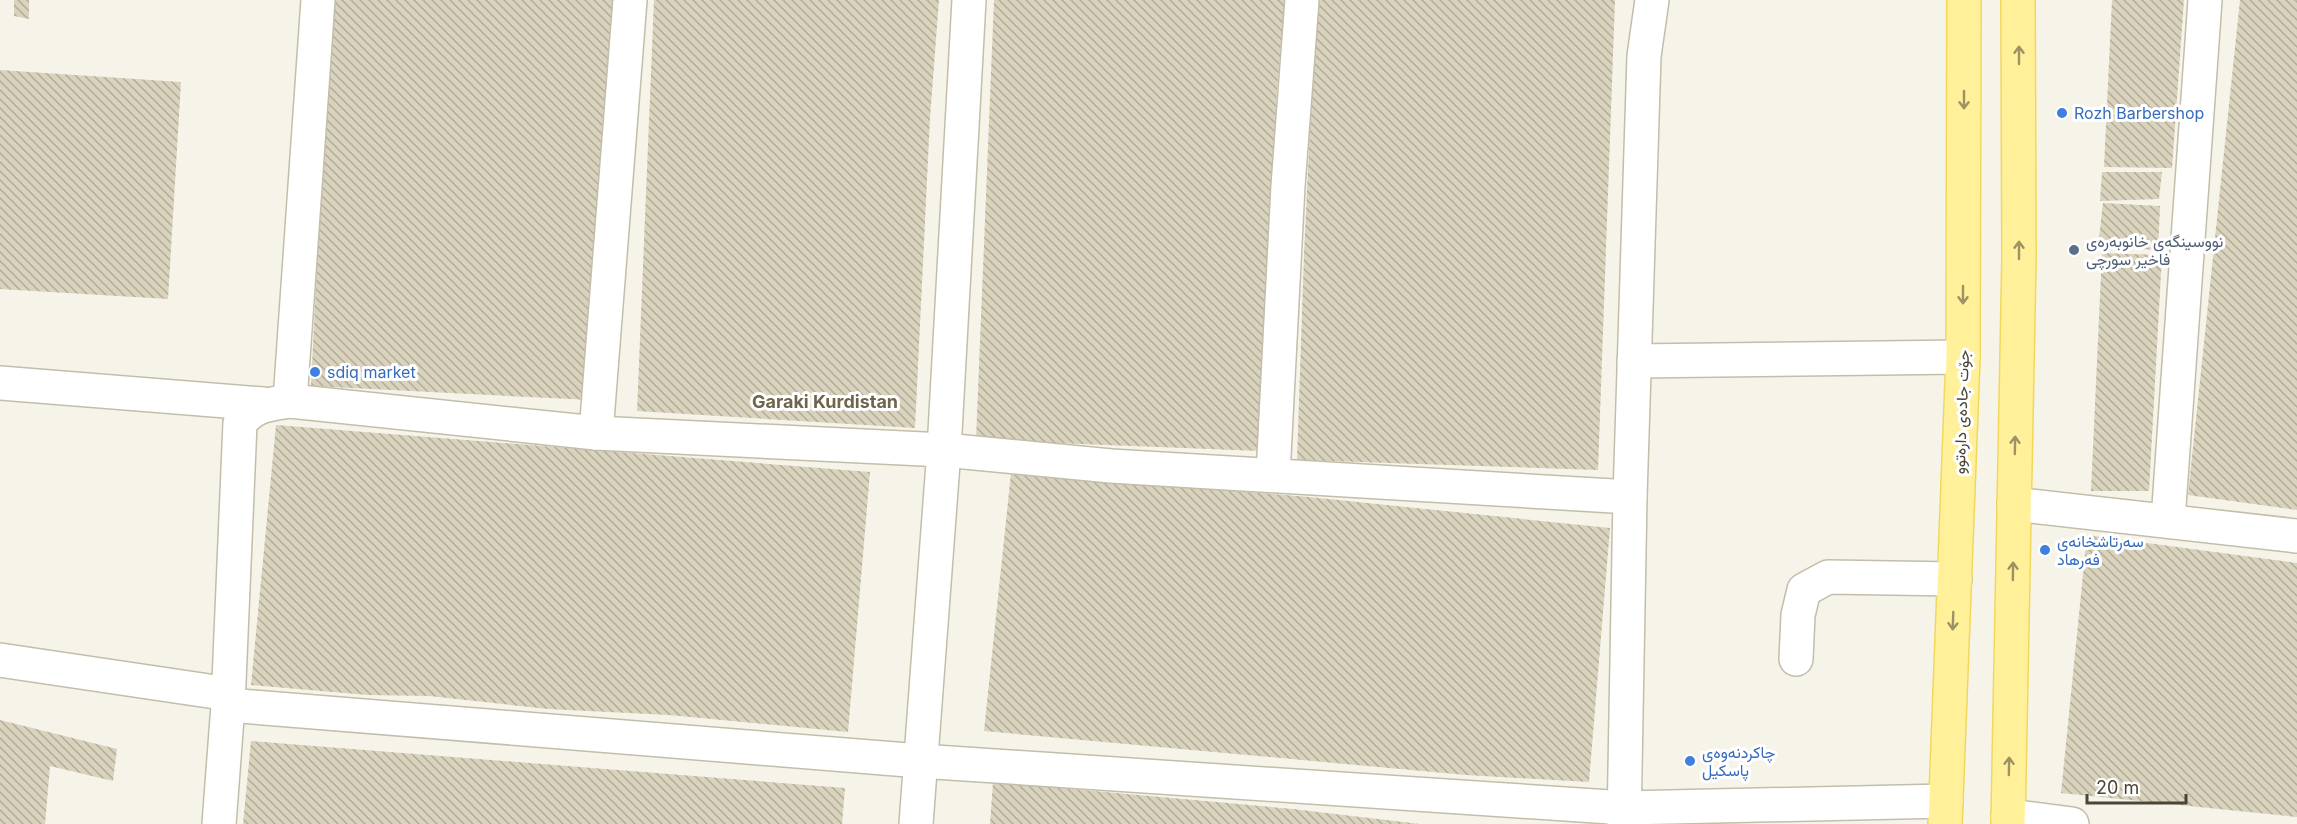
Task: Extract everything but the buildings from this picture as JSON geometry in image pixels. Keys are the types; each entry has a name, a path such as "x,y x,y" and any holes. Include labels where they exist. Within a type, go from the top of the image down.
{"main road":[{"name":"جۆت جادەی دارەتوو","path":"1946,813 1963,357 1964,0"},
{"path":"2008,820 2019,257 2018,0"}],"street":[{"path":"277,403 318,0"},
{"path":"596,433 630,0"},
{"path":"916,824 944,450 969,0"},
{"path":"1273,475 1288,186 1302,0"},
{"path":"1624,816 1630,497 1644,56 1652,0"},
{"path":"2168,520 2205,0"},
{"path":"1634,361 1963,357"},
{"path":"0,383 277,403 596,433 944,450 1111,466 1630,497"},
{"path":"219,824 228,699 240,423 249,412 277,403"},
{"path":"2014,504 2297,536"},
{"path":"1796,659 1798,615 1804,590 1828,577 1955,579"},
{"path":"0,660 228,699 920,761 1624,816 1946,813"},
{"path":"2008,820 2072,824"}],"place":[{"name":"Rozh Barbershop","path":"2062,113"},
{"name":"نووسینگەی خانوبەرەی فاخیر سورچی","path":"2074,250"},
{"name":"sdiq market","path":"315,372"},
{"name":"سەرتاشخانەی فەرهاد","path":"2045,550"},
{"name":"چاکردنەوەی پاسکیل","path":"1690,761"}],"district":[{"name":"Garaki Kurdistan","path":"825,402"}]}
